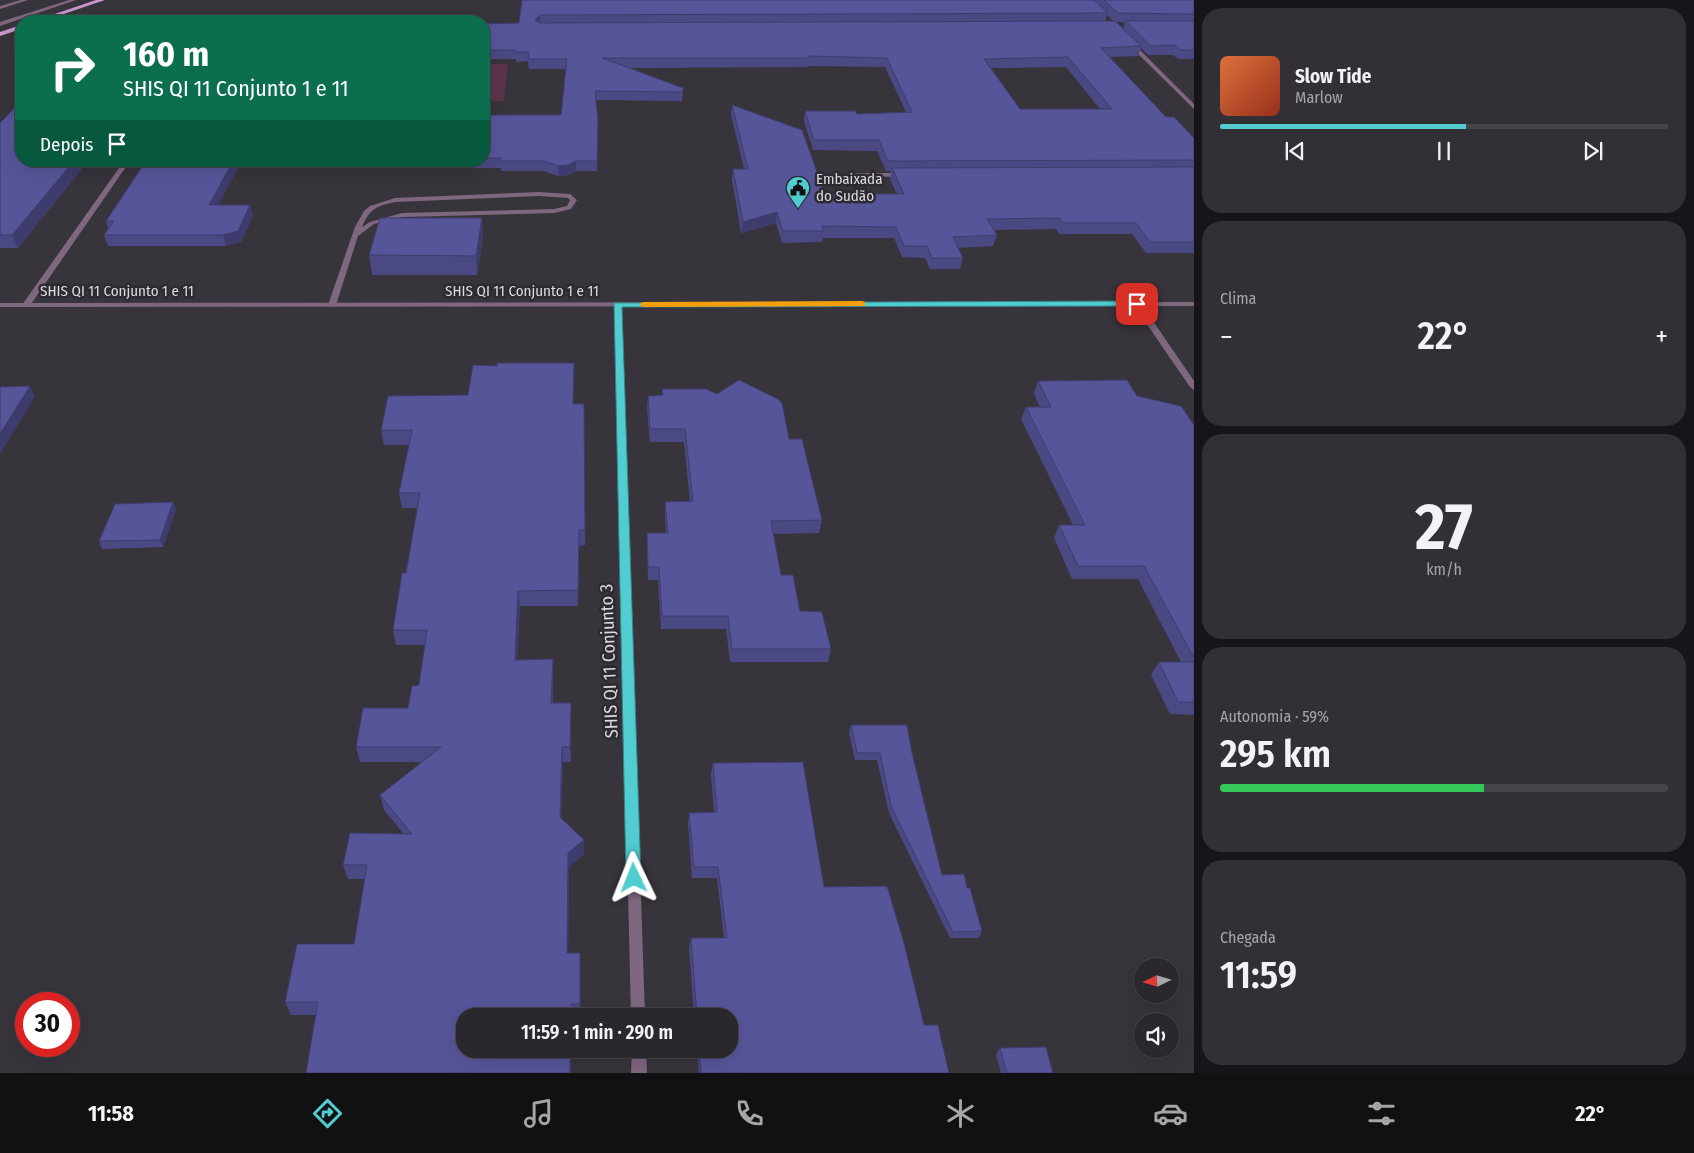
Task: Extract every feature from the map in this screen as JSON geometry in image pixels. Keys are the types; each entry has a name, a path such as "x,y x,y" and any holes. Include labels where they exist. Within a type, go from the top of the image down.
{"main road":[{"path":"55,15 102,0"},
{"path":"0,34 15,28"}],"street":[{"path":"0,10 26,0"},
{"path":"25,15 74,0"},
{"path":"0,10 15,18"},
{"path":"0,24 15,18"},
{"path":"1126,39 1194,107"},
{"path":"26,305 123,167"},
{"path":"856,175 906,175"},
{"path":"332,305 356,234 364,213 376,204 395,200 556,194 570,196 574,200 569,208 554,211 402,215 372,222 356,234"},
{"name":"SHIS QI 11 Conjunto 3","path":"617,304 638,1008"},
{"path":"1137,304 1194,387"},
{"name":"SHIS QI 11 Conjunto 1 e 11","path":"0,305 1194,304"},
{"path":"639,1058 640,1073"}],"shaded area":[{"path":"490,64 508,64 504,101 490,101"}],"building":[{"path":"522,0 1094,0 1108,13 540,15 535,20 540,23 1115,21 1141,46 1101,48 1166,117 1174,117 1194,138 1194,160 888,161 879,140 814,140 805,111 855,111 857,114 912,112 887,58 808,56 809,58 602,58 683,88 683,92 595,91 598,120 597,161 576,161 568,165 558,166 544,161 500,161 501,158 490,158 490,115 561,115 567,59 528,59 529,52 490,50 490,24 519,23","holes":["1068,57 1112,109 1020,109 984,59"]},
{"path":"1104,0 1194,0 1194,14 1118,13"},
{"path":"1126,21 1194,21 1194,50 1181,50 1176,45 1151,46"},
{"path":"732,105 802,130 825,194 904,194 892,168 1194,167 1194,242 1150,242 1136,223 1062,223 1060,218 987,219 997,235 953,237 963,258 932,258 927,246 904,246 896,227 821,226 824,231 783,231 777,212 743,222 733,169 748,169"},
{"path":"15,107 15,167 69,167 12,235 0,235 0,123"},
{"path":"142,167 230,167 209,205 250,205 238,231 223,235 104,235 114,221 106,221"},
{"path":"380,218 482,218 476,256 369,255"},
{"path":"497,363 574,363 573,404 584,404 585,530 579,530 578,590 518,591 515,660 553,659 551,703 571,703 570,747 562,747 560,817 584,840 568,853 567,953 580,953 580,1004 571,1004 571,1008 456,1008 456,1058 570,1058 570,1073 306,1073 318,1002 285,1002 297,944 354,944 367,865 343,865 350,833 412,834 380,795 441,747 356,747 363,708 408,708 412,686 419,685 427,630 393,630 402,573 406,573 420,493 399,493 412,430 381,430 388,396 468,395 473,365 497,366"},
{"path":"739,380 778,399 782,403 789,439 802,439 822,520 771,521 781,575 793,575 800,611 822,612 831,649 732,649 728,616 662,616 659,567 648,567 647,533 668,533 665,502 693,501 685,429 650,429 648,396 663,395 662,389 706,389 717,394"},
{"path":"1127,380 1137,396 1181,406 1194,425 1194,658 1144,566 1078,566 1059,525 1085,525 1026,407 1051,407 1038,381"},
{"path":"30,386 0,434 0,387"},
{"path":"173,502 160,540 99,541 115,504"},
{"path":"1159,662 1194,662 1194,702 1178,702"},
{"path":"851,725 907,725 942,875 964,874 967,888 970,888 982,931 953,932 891,806 880,753 857,753"},
{"path":"803,762 824,887 887,886 904,943 924,1025 938,1025 949,1073 701,1073 700,1058 738,1058 738,1008 696,1008 691,938 727,938 718,867 694,867 689,813 717,812 713,763"},
{"path":"1046,1047 1053,1073 1007,1073 1000,1048"}],"slow traffic":[{"path":"643,304 862,304"}],"place":[{"name":"Embaixada do Sudão","path":"798,209"}],"route":[{"path":"634,878 617,304 1137,304"}]}
